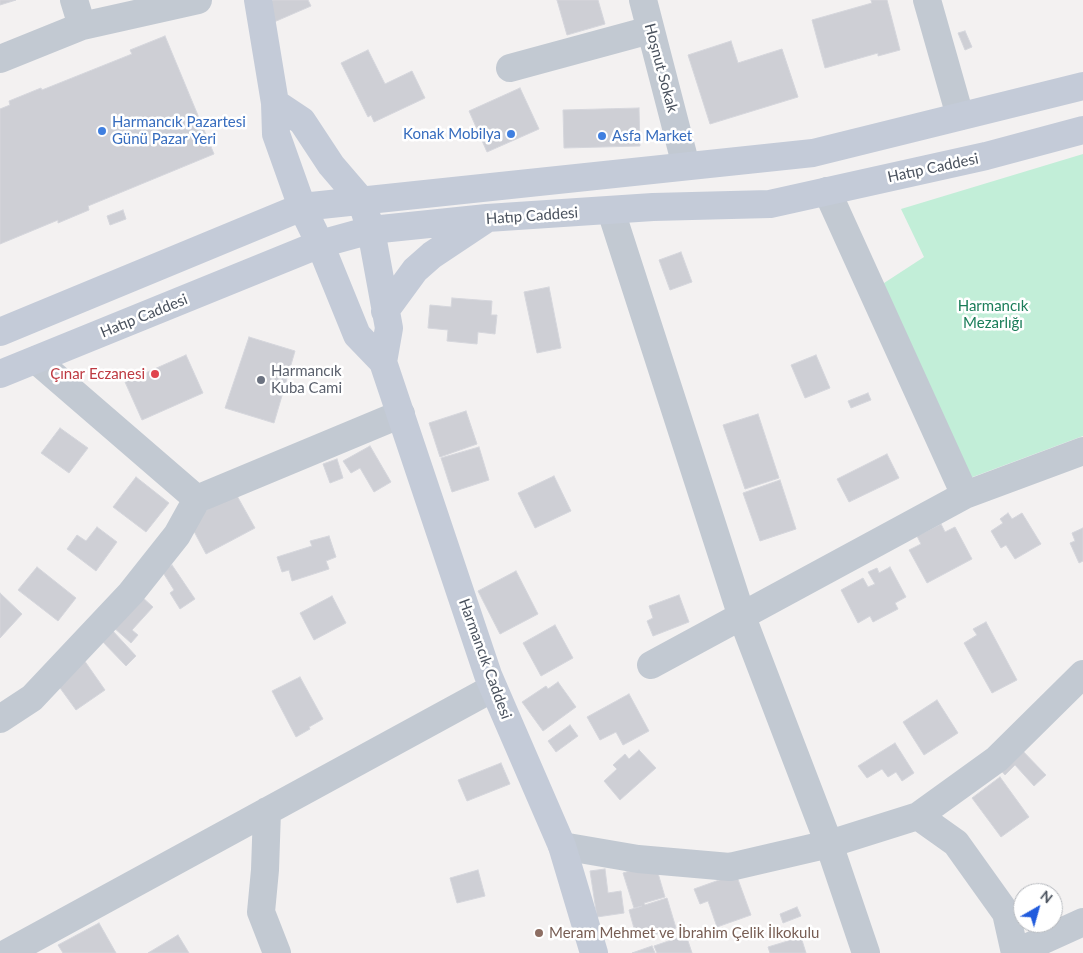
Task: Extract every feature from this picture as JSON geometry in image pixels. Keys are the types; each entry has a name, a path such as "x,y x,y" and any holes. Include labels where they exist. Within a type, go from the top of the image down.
{"main road":[{"path":"258,0 275,103 276,134 302,206 358,335 383,362"},
{"path":"0,332 302,206 813,153 1083,86"},
{"path":"275,103 302,121 331,165 361,200 371,230 389,328 383,362"},
{"name":"Hatıp Caddesi","path":"0,374 320,244 371,230 488,218 653,207 770,204 986,156 1083,130"},
{"path":"385,312 416,270 432,254 488,218"},
{"name":"Harmancık Caddesi","path":"383,362 484,665 562,846 594,953"}],"street":[{"path":"74,0 82,26"},
{"path":"0,58 82,26 198,0"},
{"name":"Hoşnut Sokak","path":"643,0 686,166"},
{"path":"927,0 960,116"},
{"path":"510,68 650,30"},
{"path":"827,191 965,495"},
{"path":"611,211 742,616 829,844 866,953"},
{"path":"36,360 197,498"},
{"path":"0,719 32,698 131,594 177,535 197,498 401,414"},
{"path":"650,665 965,495 1083,451"},
{"path":"562,846 638,858 730,867 829,844 918,816 997,759 1083,674"},
{"path":"7,953 494,688"},
{"path":"267,811 265,870 261,912 277,953"},
{"path":"918,816 956,843 1006,913 1015,953 1083,922"}],"green space":[{"name":"Harmancık Mezarlığı","path":"1083,154 1083,436 970,478 881,285 924,257 901,209"}],"building":[{"path":"0,0 16,0 0,5"},
{"path":"273,0 308,0 311,6 274,22 266,3"},
{"path":"557,0 598,0 605,24 567,35"},
{"path":"871,0 887,0 900,50 878,56 878,53 825,68 812,20 872,3"},
{"path":"965,31 972,47 965,50 958,33"},
{"name":"Harmancık Pazartesi Günü Pazar Yeri","path":"165,36 214,154 88,206 89,210 58,223 58,220 0,244 0,109 10,105 9,101 41,88 42,90 132,54 130,50"},
{"path":"731,41 738,63 782,49 798,97 710,124 688,55"},
{"path":"368,50 385,84 412,71 425,98 374,122 371,115 368,117 341,63"},
{"path":"520,88 539,129 487,152 469,111"},
{"path":"639,108 640,146 564,148 563,110"},
{"path":"123,210 126,219 110,225 107,216"},
{"path":"681,252 692,282 670,290 659,260"},
{"path":"549,287 561,348 537,353 524,292"},
{"path":"452,298 492,301 491,315 497,315 495,334 478,332 477,344 447,341 448,330 428,328 430,305 451,307"},
{"name":"Harmancık Kuba Cami","path":"249,337 295,351 274,423 225,408"},
{"path":"186,355 203,393 142,420 125,382"},
{"path":"816,355 830,388 805,398 791,365"},
{"path":"868,393 871,400 851,408 848,401"},
{"path":"466,411 477,444 440,457 429,423"},
{"path":"758,414 779,478 745,489 723,425"},
{"path":"60,428 88,448 69,473 41,453"},
{"path":"370,446 391,482 374,492 360,468 351,473 343,461"},
{"path":"479,447 489,480 452,492 441,458"},
{"path":"887,454 899,478 849,502 837,479"},
{"path":"337,459 343,478 330,483 323,464"},
{"path":"554,476 571,511 535,528 518,493"},
{"path":"136,477 169,503 146,532 113,507"},
{"path":"780,480 796,529 760,541 743,493"},
{"path":"236,494 255,528 206,554 188,520"},
{"path":"1008,513 1012,519 1022,513 1041,544 1015,559 1006,545 1001,548 991,531 1003,523 1000,519"},
{"path":"941,524 945,532 955,527 972,559 927,583 909,550 921,544 917,536"},
{"path":"97,527 117,542 96,571 67,549 77,535 86,541"},
{"path":"1083,528 1083,561 1079,563 1070,543 1075,541 1072,533"},
{"path":"329,536 336,557 326,561 329,569 292,581 289,570 282,572 277,557 312,546 310,541"},
{"path":"172,565 195,599 180,609 170,593 174,590 162,571"},
{"path":"37,567 76,598 58,621 18,590"},
{"path":"890,567 906,597 895,603 898,609 873,622 870,616 858,623 841,590 863,578 868,587 875,584 868,572 877,568 879,573"},
{"path":"516,571 538,614 500,634 478,591"},
{"path":"0,593 22,614 0,638"},
{"path":"679,595 689,622 653,636 647,621 653,618 649,606"},
{"path":"141,596 153,607 132,630 138,635 131,643 113,627"},
{"path":"332,596 346,623 314,640 300,613"},
{"path":"986,622 1017,680 992,693 964,643 977,635 973,629"},
{"path":"555,625 573,658 541,676 523,643"},
{"path":"112,630 136,656 126,666 101,640"},
{"path":"84,660 105,690 76,710 55,681"},
{"path":"300,677 323,719 296,737 272,691"},
{"path":"558,682 576,707 543,731 522,702 546,686 548,689"},
{"path":"629,694 649,731 623,745 616,732 600,740 587,717"},
{"path":"937,700 958,733 924,755 903,722"},
{"path":"570,725 578,736 556,752 548,741"},
{"path":"895,743 914,773 902,781 896,772 888,777 882,769 867,778 858,766"},
{"path":"1017,745 1046,775 1034,786 1015,765 1005,775 996,765"},
{"path":"639,750 656,768 620,800 604,781 617,769 613,765 625,754 629,759"},
{"path":"501,763 510,784 467,801 458,780"},
{"path":"1000,777 1029,817 1001,837 972,798"},
{"path":"655,863 665,897 644,903 645,905 667,898 676,928 650,936 648,928 635,932 629,910 642,906 634,908 623,873"},
{"path":"605,869 608,893 621,891 624,913 597,917 590,871"},
{"path":"478,870 485,896 457,903 450,878"},
{"path":"736,874 751,915 717,927 708,901 700,904 694,889"},
{"path":"797,907 801,916 783,923 780,914"},
{"path":"99,923 116,953 63,953 58,945"},
{"path":"178,935 189,953 148,953"},
{"path":"686,935 692,953 657,953 654,946"},
{"path":"801,937 806,953 770,953 768,947"},
{"path":"652,946 655,953 632,953"}],"place":[{"name":"Harmancık Pazartesi Günü Pazar Yeri","path":"102,131"},
{"name":"Konak Mobilya","path":"511,134"},
{"name":"Asfa Market","path":"602,136"},
{"name":"Çınar Eczanesi","path":"155,374"},
{"name":"Harmancık Kuba Cami","path":"261,380"},
{"name":"Meram Mehmet ve İbrahim Çelik İlkokulu","path":"539,933"}]}
